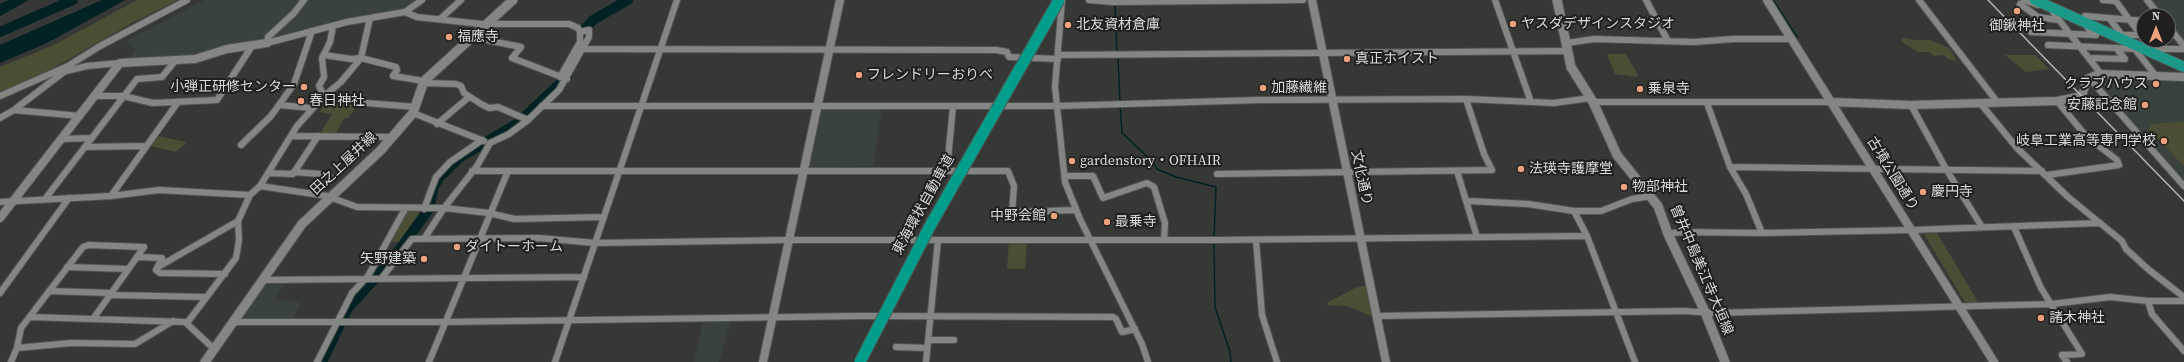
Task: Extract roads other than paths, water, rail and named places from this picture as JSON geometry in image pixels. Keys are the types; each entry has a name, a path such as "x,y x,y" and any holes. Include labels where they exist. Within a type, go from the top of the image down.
{"highway":[{"name":"東海環状自動車道","path":"860,362 930,226 1059,0"},
{"name":"東海環状自動車道","path":"1021,67 1064,0"},
{"path":"2035,0 2124,38 2184,68"}],"main road":[{"name":"田之上屋井線","path":"205,362 302,224 329,197 375,156 392,137 414,110 424,82 513,0"},
{"name":"曽井中島美江寺大垣線","path":"1557,0 1568,47 1570,67 1592,100 1617,155 1652,196 1658,206 1668,234 1705,312 1724,362"}],"street":[{"path":"0,96 61,69 100,46 187,0"},
{"path":"267,43 268,37 294,13 304,0"},
{"path":"0,96 33,86 69,68 120,63 195,60 227,50 267,43 370,18 406,12 422,0"},
{"path":"440,19 461,0"},
{"path":"555,362 677,0"},
{"path":"763,362 816,106 840,0"},
{"path":"1064,0 1055,87 1065,182 1076,210 1135,329 1148,362"},
{"path":"1088,0 1113,2 1303,0"},
{"name":"文化通り","path":"1312,0 1386,362"},
{"path":"1496,0 1531,102"},
{"path":"1646,0 1668,41"},
{"name":"古墳公園通り","path":"1767,0 1994,362"},
{"path":"1919,0 1998,103"},
{"path":"2103,0 2115,1 2136,28"},
{"path":"2147,0 2154,8"},
{"path":"2022,2 2053,12 2091,29 2096,35 2031,32"},
{"path":"2022,2 2038,18 2059,20"},
{"path":"406,12 417,17 481,24 569,24 583,31 589,30 589,37 584,49 567,79 528,120 509,134 490,144 444,208 424,239"},
{"path":"2053,12 2101,74"},
{"path":"2084,16 2136,20"},
{"path":"187,323 236,258 239,240 238,221 250,195 260,186 291,136 312,108 338,85 361,58 370,18"},
{"path":"2109,18 2124,38 2136,36"},
{"path":"324,96 319,86 324,77 322,64 330,42 333,26"},
{"path":"241,145 271,116 294,84 312,31"},
{"path":"560,77 580,42 583,31"},
{"path":"2176,35 2184,46"},
{"path":"472,38 521,47 512,58 567,79"},
{"path":"584,49 830,48 996,50 1007,52 1009,57 1059,57 1513,51 1568,47 1594,39 1668,41 1792,39"},
{"path":"2048,45 2146,50 2184,49"},
{"path":"95,96 123,96 153,103 218,100 252,46"},
{"path":"2089,58 2125,59 2116,48"},
{"path":"2146,50 2156,76"},
{"path":"324,56 351,59 361,58 398,67 394,76 424,82 456,84 461,86 464,92 469,96 489,108 498,107 528,120"},
{"path":"45,200 123,96 137,80 162,77 175,61"},
{"path":"0,218 120,63"},
{"path":"0,118 14,110 69,68"},
{"path":"542,106 1058,106 1095,104 1466,99 1554,103 1592,100 1707,102 1738,100 1911,105 1981,104 2057,101 2078,97 2083,93 2089,78 2101,74 2184,77"},
{"path":"2089,78 2116,111 2184,186"},
{"path":"324,96 414,110 437,124 490,144"},
{"path":"437,124 469,96"},
{"path":"1216,174 1492,170 1484,154 1466,99"},
{"path":"1730,167 1946,169 2044,173 2119,165 2117,160 2086,136 2057,101"},
{"path":"111,196 178,102"},
{"path":"1707,102 1718,138 1725,151 1730,167 1746,194 1762,233"},
{"path":"1981,104 2006,136 2068,197 2122,241 2126,249 2137,260 2184,297"},
{"path":"279,105 312,108"},
{"path":"1911,105 1946,169 1982,227"},
{"path":"947,170 953,106"},
{"path":"14,110 80,116"},
{"path":"291,136 392,137"},
{"path":"294,172 318,136"},
{"path":"62,139 92,138"},
{"path":"425,209 431,187 436,177 450,162 482,140"},
{"path":"86,146 146,146"},
{"path":"472,171 1008,171 1014,186 1012,212 1076,210"},
{"path":"429,362 508,171"},
{"path":"1458,171 1468,201 1477,237"},
{"path":"268,174 293,174 294,172 320,174 330,178 311,193"},
{"path":"1065,176 1094,176 1103,198 1147,183 1154,187 1166,223 1164,240"},
{"path":"260,186 311,193 329,197 357,207 406,209 444,208 490,213 514,219 604,217"},
{"path":"0,202 111,196 159,190 250,195"},
{"path":"1468,201 1528,204 1574,211 1601,211 1632,199 1652,196"},
{"path":"0,293 70,198"},
{"path":"317,362 352,293 368,276 406,209"},
{"path":"1574,211 1588,236 1635,362"},
{"path":"157,268 238,221"},
{"path":"1668,234 1680,232 1762,233 1912,230 2100,223"},
{"path":"2014,227 2041,288 2082,354 2062,355 2067,362"},
{"path":"381,279 412,239 539,238 595,243 788,240 1361,240 1588,236"},
{"path":"926,362 938,240"},
{"path":"1256,240 1262,315 1277,362"},
{"path":"11,362 17,348 21,328 83,247 88,245 144,247 93,319"},
{"path":"137,257 161,257 156,272 160,273 225,274"},
{"path":"67,267 128,269"},
{"path":"263,280 584,277"},
{"path":"49,291 206,297"},
{"path":"1376,316 1616,313 1680,310 1705,312 1960,307 2052,304 2110,298 2148,301 2184,301"},
{"path":"2148,301 2152,314 2184,351"},
{"path":"234,322 336,323 931,316 1113,317 1116,319 1122,332 1135,329"},
{"path":"30,317 173,321 187,323 214,349"},
{"path":"17,348 71,343 135,344 169,325 173,321"},
{"path":"928,340 954,340"},
{"path":"896,347 927,348"}],"water":[{"path":"9,0 29,0 0,16 0,4"},
{"path":"102,0 125,0 47,43 0,63 0,45"}],"waterway":[{"path":"0,32 73,0"},
{"path":"578,54 583,45 584,30 593,20 628,0"},
{"path":"1773,0 1797,37"},
{"path":"1115,4 1117,54"},
{"path":"1118,57 1120,102"},
{"path":"322,362 348,308 391,261 429,209 434,186 439,178 459,158 518,123 567,77"},
{"path":"1120,105 1122,133 1153,162 1157,169 1176,177 1216,187 1214,239"},
{"path":"1214,243 1215,307 1230,352 1231,362"}],"railway":[{"path":"1988,0 2184,201"}],"place":[{"name":"御鍬神社","path":"2017,11"},
{"name":"ヤスダデザインスタジオ","path":"1513,24"},
{"name":"北友資材倉庫","path":"1068,25"},
{"name":"福應寺","path":"449,37"},
{"name":"真正ホイスト","path":"1347,59"},
{"name":"フレンドリーおりべ","path":"859,75"},
{"name":"クラブハウス","path":"2156,84"},
{"name":"小弾正研修センター","path":"304,87"},
{"name":"加藤繊維","path":"1263,88"},
{"name":"乗泉寺","path":"1640,89"},
{"name":"春日神社","path":"301,101"},
{"name":"安藤記念館","path":"2145,105"},
{"name":"岐阜工業高等専門学校","path":"2164,141"},
{"name":"gardenstory・OFHAIR","path":"1072,161"},
{"name":"法瑛寺護摩堂","path":"1521,169"},
{"name":"物部神社","path":"1624,187"},
{"name":"慶円寺","path":"1923,192"},
{"name":"中野会館","path":"1054,216"},
{"name":"最乗寺","path":"1107,222"},
{"name":"ダイトーホーム","path":"457,247"},
{"name":"矢野建築","path":"424,259"},
{"name":"諸木神社","path":"2041,318"}]}
